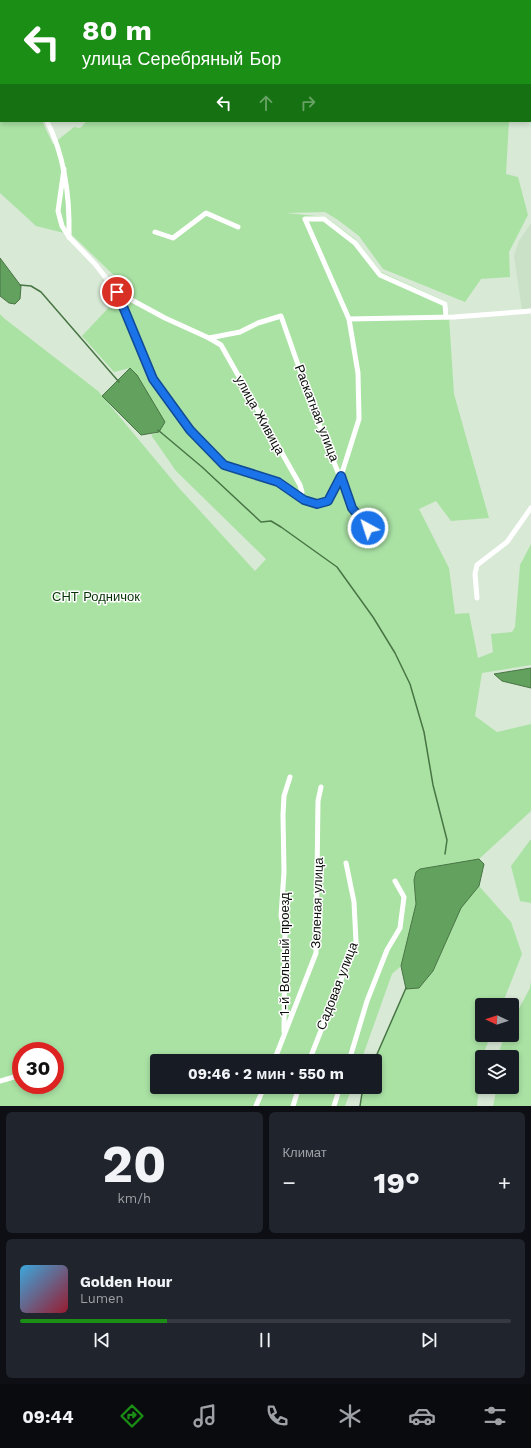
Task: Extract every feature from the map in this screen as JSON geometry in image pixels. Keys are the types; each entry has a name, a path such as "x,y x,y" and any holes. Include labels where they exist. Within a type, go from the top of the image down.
{"street":[{"path":"47,122 64,169 70,213 69,237"},
{"path":"64,169 58,210 62,226 69,237 95,264 117,292 153,379 190,430 224,465 278,482 300,497 317,504 328,501 341,476 360,419 358,373 349,319 305,219 324,219 355,244 380,275 445,304 446,317"},
{"path":"155,232 173,238 206,212 238,227"},
{"name":"улица Живица","path":"117,292 165,318 221,345 300,485 302,492 300,497"},
{"path":"349,319 446,317 531,311"},
{"name":"Раскатная улица","path":"209,338 240,332 258,323 281,316 317,419 341,476 352,508 368,528"},
{"path":"478,598 474,574 477,565 507,542 531,508"},
{"name":"1-й Вольный проезд","path":"284,1037 285,933 281,916 284,872 283,815 284,796 290,777"},
{"name":"Зеленая улица","path":"277,1054 316,953 318,801 321,787"},
{"name":"Садовая улица","path":"312,1054 356,942 354,902 346,863"},
{"path":"351,1054 367,1001 387,950 400,928 404,897 395,882"},
{"path":"0,1081 12,1078"},
{"path":"256,1106 261,1094"},
{"path":"293,1106 297,1094"},
{"path":"334,1106 338,1094"}],"shaded area":[{"path":"531,223 531,308 522,310 514,256 519,241"},
{"path":"0,258 21,286 20,299 15,304 9,303 0,296"},
{"path":"130,368 137,375 165,422 159,432 141,435 102,396"},
{"path":"531,668 531,688 502,681 494,674"},
{"path":"479,859 484,864 479,886 461,908 433,971 419,988 406,989 401,966 416,904 414,880 416,872 420,869"}],"green space":[{"name":"СНТ Родничок","path":"0,122 42,122 53,144 74,127 80,128 86,122 509,122 506,174 518,177 528,215 509,252 510,277 481,279 465,302 383,269 359,236 325,212 286,213 326,217 355,239 381,272 447,302 454,394 489,518 451,521 436,501 419,509 449,568 455,614 469,613 478,658 493,652 491,634 512,632 515,627 520,565 531,544 531,665 482,673 475,716 497,732 531,724 531,811 479,859 420,869 414,880 416,904 401,966 392,974 363,1054 150,1054 150,1094 349,1094 345,1106 0,1106 0,314 98,391 179,488 255,571 266,559 176,471 151,435 159,432 137,375 130,368 114,372 82,336 127,288 72,235 36,226 0,193"},
{"path":"531,839 531,903 520,901 511,866"},
{"path":"479,886 511,922 522,954 505,998 475,998 475,1042 488,1042 485,1050 475,1050 475,1094 478,1094 477,1106 360,1106 362,1094 382,1094 382,1054 377,1054 406,989 419,988 433,971 461,908"},
{"path":"531,981 531,1106 493,1106 496,1094 519,1094 519,1050 500,1050 502,1042 519,1042 519,1009 530,988"}],"waterway":[{"path":"20,285 31,286 41,292 119,382"},
{"path":"158,430 202,467 261,522 271,521 337,567 373,617 395,653 410,684 424,732 433,785 447,840 445,854"},
{"path":"377,1054 406,988"},
{"path":"360,1106 362,1094"}],"route":[{"path":"117,292 153,379 165,398 190,430 224,465 278,482 304,500 317,504 328,501 341,476 352,508 368,528"}]}
